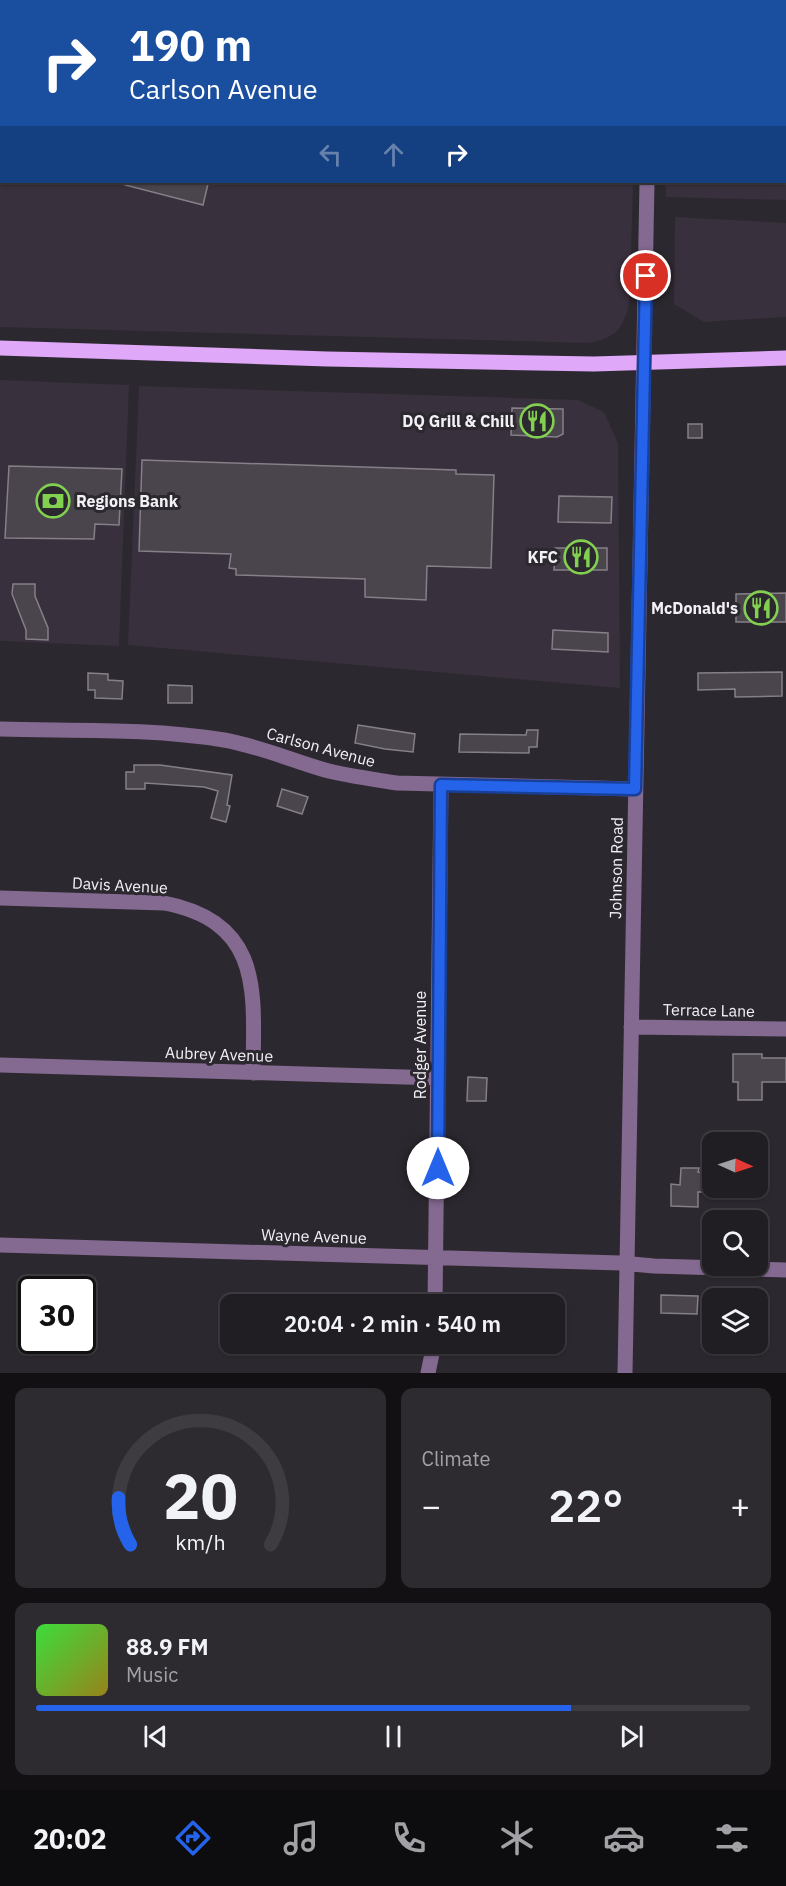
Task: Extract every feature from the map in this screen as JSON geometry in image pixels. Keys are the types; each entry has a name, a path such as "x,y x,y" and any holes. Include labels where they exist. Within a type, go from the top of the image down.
{"main road":[{"path":"0,348 327,359 645,364 786,358"}],"street":[{"name":"Johnson Road","path":"625,1373 647,183"},
{"name":"Carlson Avenue","path":"0,729 183,734 266,750 324,770 397,783 635,789"},
{"name":"Rodger Avenue","path":"435,1294 441,785"},
{"name":"Davis Avenue","path":"0,898 164,903 183,907 213,921 236,944 246,962 250,976 254,1003 253,1073"},
{"name":"Terrace Lane","path":"631,1027 786,1029"},
{"name":"Aubrey Avenue","path":"0,1065 438,1078"},
{"name":"Wayne Avenue","path":"0,1245 437,1257 760,1271 786,1270"},
{"path":"428,1373 432,1354"}],"shaded area":[{"path":"0,183 633,183 628,310 615,333 590,343 0,327"},
{"path":"666,183 786,183 786,200 666,197"},
{"path":"675,217 786,223 786,317 704,322 674,304"},
{"path":"0,380 129,385 119,646 0,641"},
{"path":"139,386 578,400 604,412 618,443 620,688 128,645"}],"building":[{"path":"125,183 208,184 203,205 125,185"},
{"name":"DQ Grill & Chill","path":"512,408 563,409 563,434 557,437 511,435"},
{"path":"688,424 702,424 702,438 688,438"},
{"path":"142,460 456,470 456,474 494,475 491,568 427,566 426,600 365,597 365,579 236,575 236,569 229,568 231,554 139,551"},
{"path":"9,466 122,469 119,525 95,524 94,539 5,538"},
{"path":"559,496 612,497 611,523 558,522"},
{"name":"KFC","path":"555,548 607,548 607,570 554,570"},
{"path":"13,584 35,584 35,596 48,628 48,640 26,639 26,630 12,594"},
{"name":"McDonald's","path":"786,593 786,622 736,622 736,594"},
{"path":"553,630 608,633 608,652 552,649"},
{"path":"782,672 782,696 735,697 735,689 698,690 698,673"},
{"path":"88,673 108,674 108,680 123,681 122,699 95,698 95,690 88,690"},
{"path":"168,685 192,686 192,703 168,703"},
{"path":"358,725 415,734 413,752 355,743"},
{"path":"527,730 538,730 537,747 529,747 529,753 459,752 460,734 526,735"},
{"path":"134,765 160,765 232,775 227,805 230,806 226,822 211,818 218,791 204,787 145,783 145,789 126,789 126,772 134,772"},
{"path":"282,789 308,797 302,814 277,806"},
{"path":"733,1054 762,1054 762,1058 786,1058 786,1082 762,1082 762,1100 738,1100 738,1082 733,1082"},
{"path":"468,1077 487,1078 486,1101 467,1101"},
{"path":"681,1168 699,1168 698,1172 702,1172 702,1192 698,1192 698,1207 671,1206 671,1184 680,1185"},
{"path":"661,1295 698,1296 697,1314 661,1313"}],"place":[{"name":"DQ Grill & Chill","path":"537,421"},
{"name":"Regions Bank","path":"53,501"},
{"name":"KFC","path":"581,557"},
{"name":"McDonald's","path":"761,608"}],"route":[{"path":"438,1168 441,785 635,789 646,276"}]}
